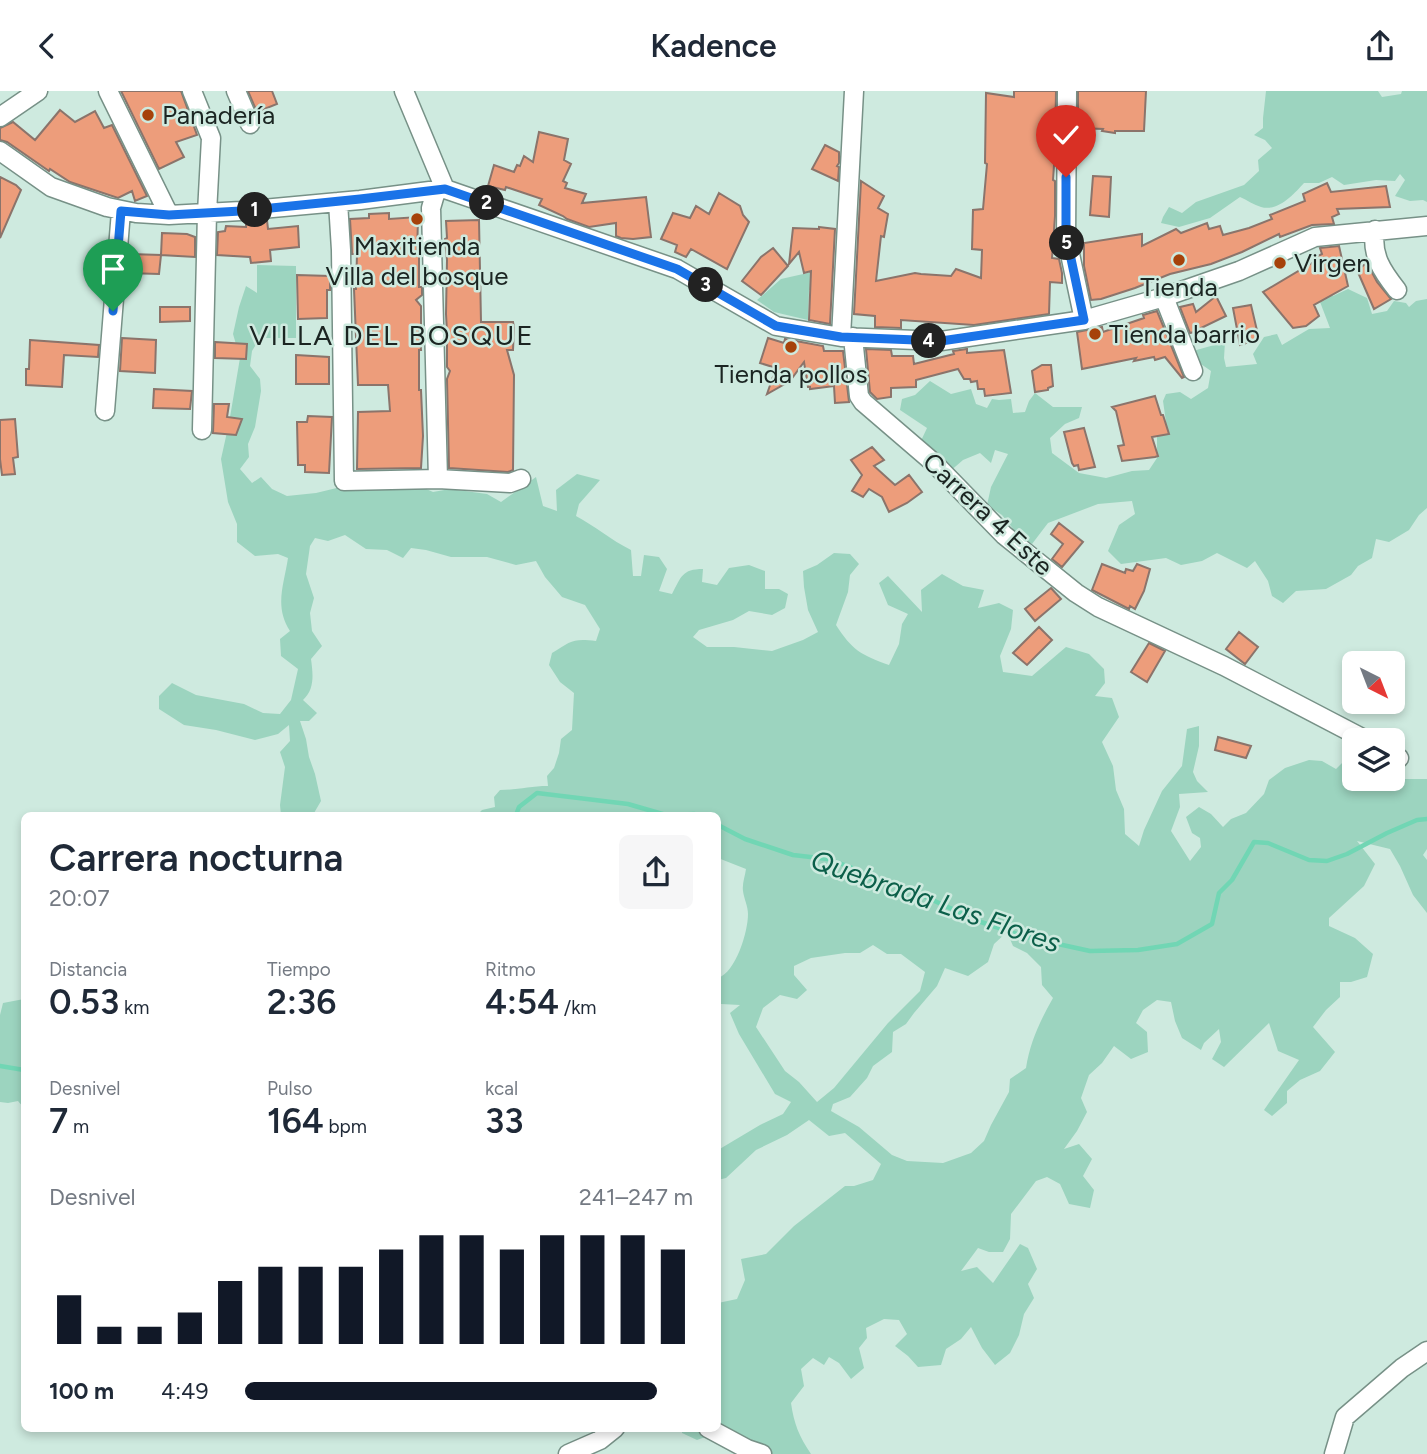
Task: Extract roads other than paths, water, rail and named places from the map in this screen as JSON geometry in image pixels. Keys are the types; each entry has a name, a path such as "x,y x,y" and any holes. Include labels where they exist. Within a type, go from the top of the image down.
{"street":[{"path":"0,117 38,91"},
{"path":"108,91 169,215"},
{"path":"192,91 211,138 202,430"},
{"path":"236,91 250,124"},
{"path":"404,91 441,190 432,208 438,479"},
{"name":"Carrera 4 Este","path":"855,91 847,337 859,396 863,402 934,463 1004,535 1060,582 1098,607 1224,666 1343,728"},
{"path":"1067,91 1066,241 1084,320"},
{"path":"0,151 51,187 121,211 169,215 207,213 441,190 677,269 776,326 847,337 941,341 1084,320 1164,297 1239,271 1315,237 1427,226"},
{"path":"338,202 344,481 438,479 510,483 521,479"},
{"path":"105,411 121,211"},
{"path":"1375,230 1373,243 1382,271 1397,290"},
{"path":"1164,297 1193,371"},
{"path":"1334,1454 1345,1417 1402,1368 1427,1351"},
{"path":"568,1454 600,1440 610,1432"},
{"path":"715,1432 762,1454"}],"waterway":[{"name":"Quebrada Las Flores","path":"517,812 519,807 537,793 628,804 656,812"},
{"name":"Quebrada Las Flores","path":"721,827 745,839 793,855 828,859 850,867 877,882 897,884 981,922 1026,937 1090,951 1138,950 1177,944 1212,924 1219,893 1232,880 1254,842 1268,843 1309,860 1327,861 1417,820 1427,819"},
{"name":"Quebrada Las Flores","path":"0,1066 21,1070"}],"place":[{"name":"Panadería","path":"148,115"},
{"name":"Maxitienda Villa del bosque","path":"417,219"},
{"name":"Tienda","path":"1179,260"},
{"name":"Virgen","path":"1280,263"},
{"name":"Tienda barrio","path":"1095,334"},
{"name":"Tienda pollos","path":"791,347"}],"district":[{"name":"VILLA DEL BOSQUE","path":"392,335"}]}
